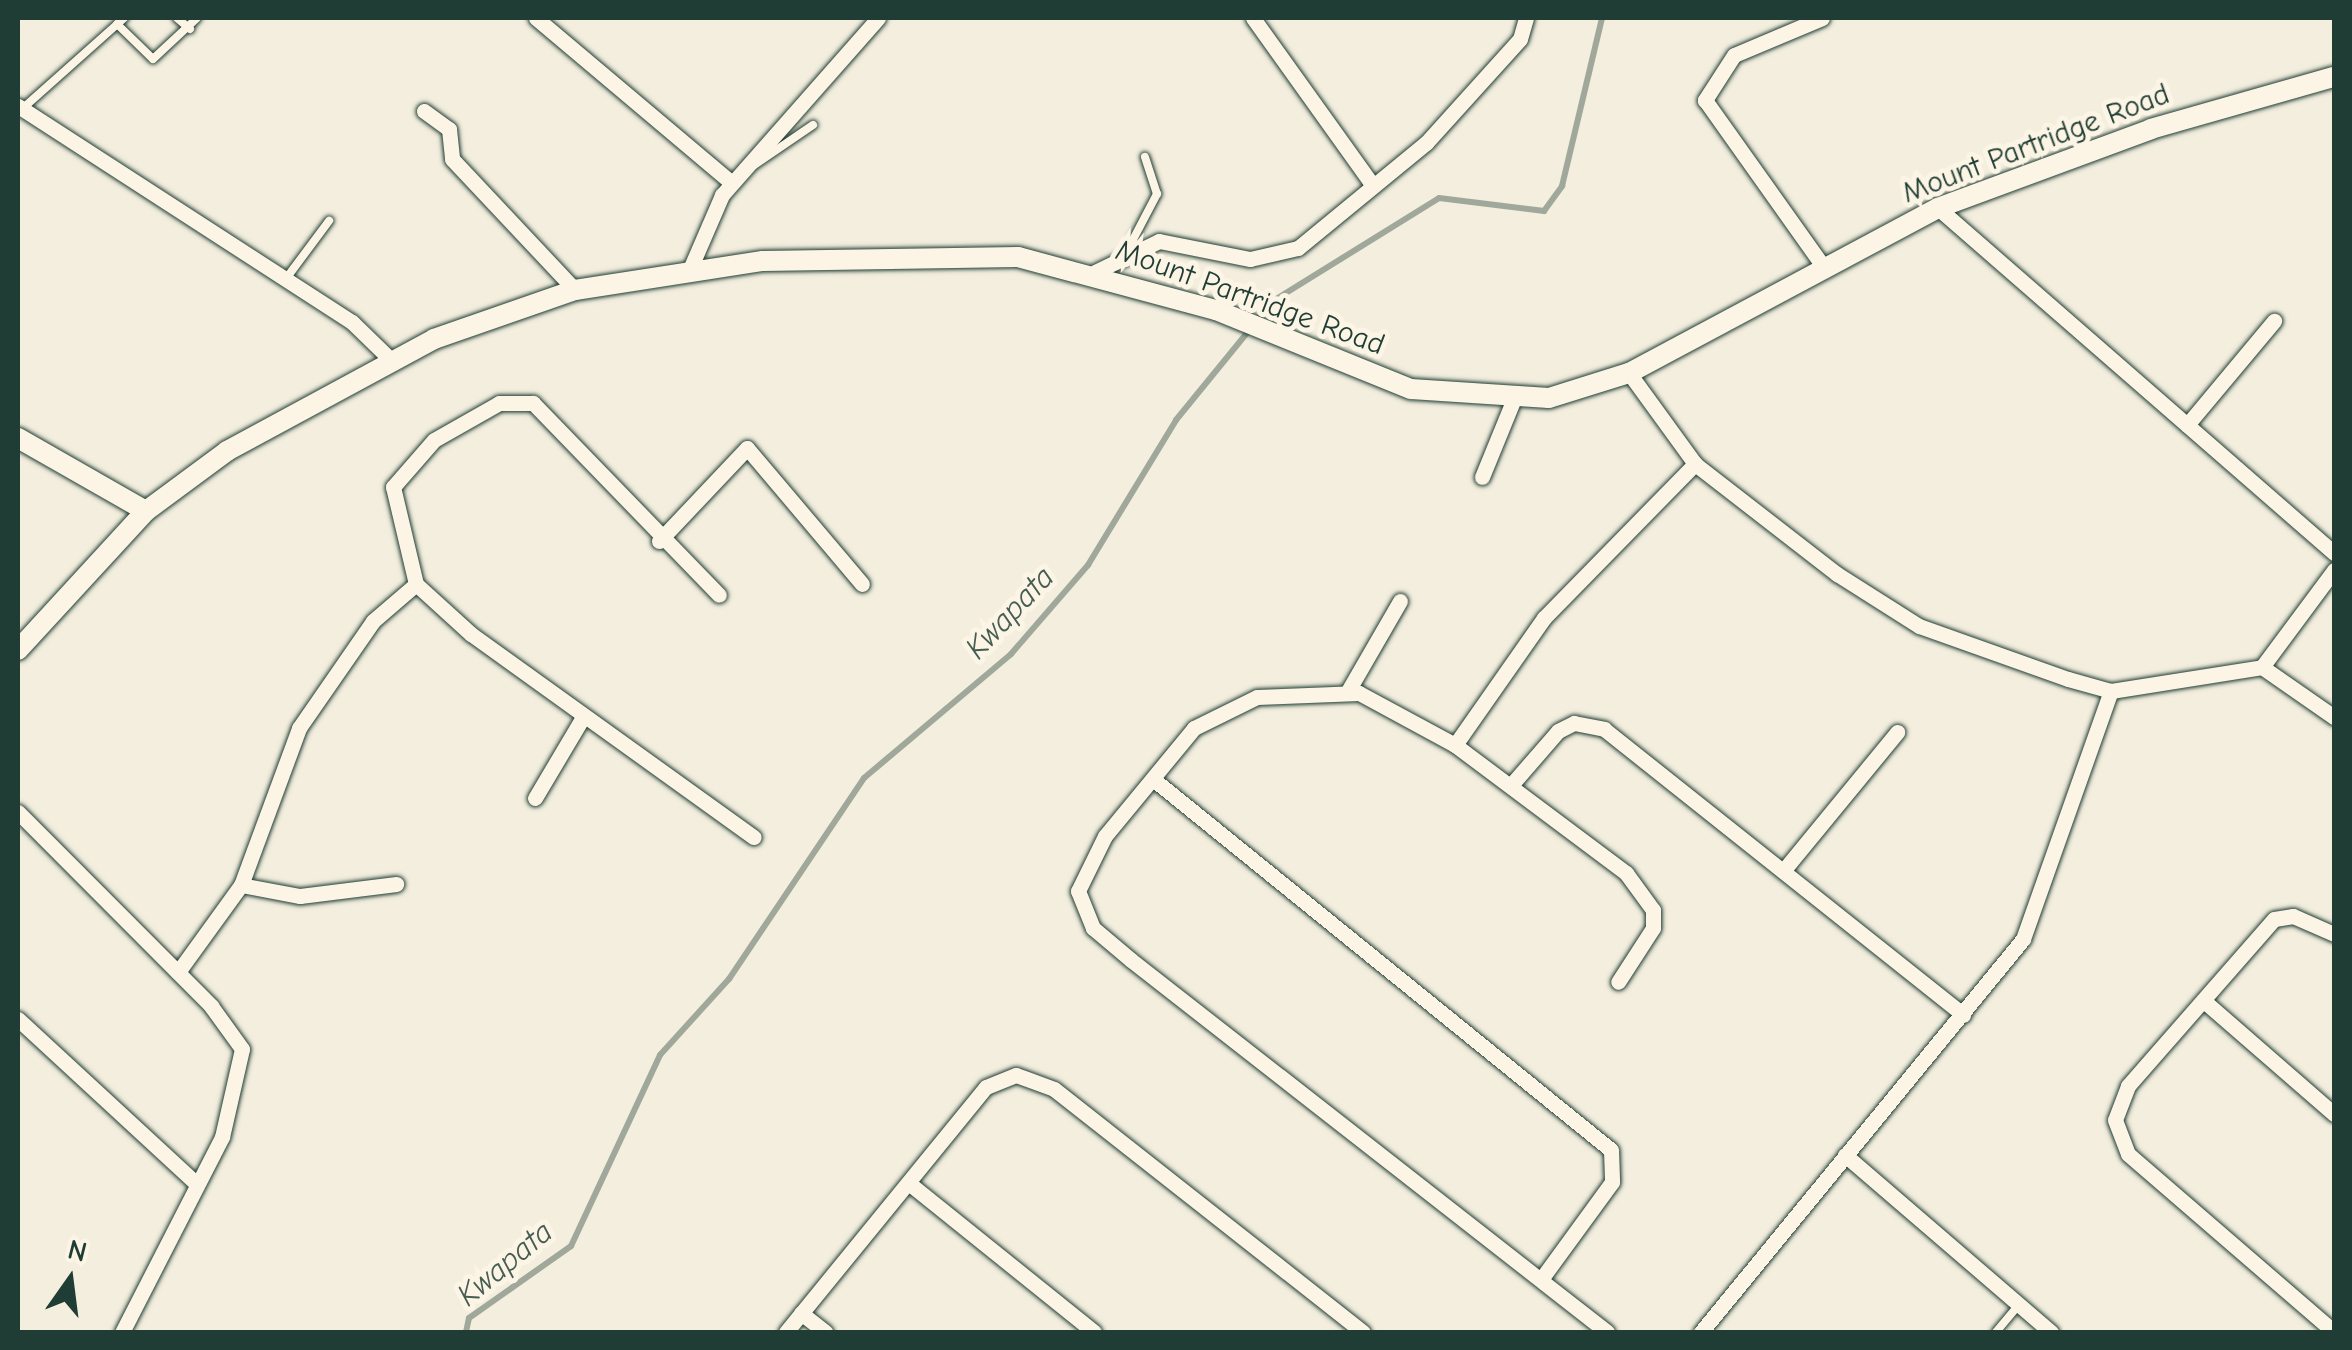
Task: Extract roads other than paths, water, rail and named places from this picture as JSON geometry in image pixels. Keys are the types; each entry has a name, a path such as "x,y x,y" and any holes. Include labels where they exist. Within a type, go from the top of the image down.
{"street":[{"path":"536,18 737,177"},
{"path":"690,269 737,177 878,18"},
{"path":"1254,18 1371,183"},
{"path":"1095,272 1126,253 1159,241 1250,259 1298,248 1371,183 1426,142 1520,39 1526,18"},
{"path":"1822,18 1734,55 1705,100 1824,266"},
{"name":"Mount Partridge Road","path":"18,650 146,511 279,418 391,360 574,290 690,269 946,255 1095,272 1216,310 1411,389 1513,401 1630,373 1938,208 2150,129 2334,77"},
{"path":"20,107 285,280 391,360"},
{"path":"424,111 450,128 452,159 574,290"},
{"path":"1938,208 2334,553"},
{"path":"2188,425 2274,322"},
{"path":"1630,373 1695,464 1763,523 1919,626 2111,691 2262,668 2334,716"},
{"path":"719,596 659,541 532,403 508,400 434,440 399,472 392,504 416,584 583,717 754,837"},
{"path":"1482,477 1513,401"},
{"path":"18,438 146,511"},
{"path":"659,541 748,448 862,584"},
{"path":"1455,745 1544,618 1695,464"},
{"path":"2262,668 2334,570"},
{"path":"178,972 241,885 298,728 373,621 416,584"},
{"path":"1348,691 1400,600"},
{"path":"1607,1332 1093,928 1080,908 1086,867 1153,779 1218,712 1296,689 1348,691 1388,701 1512,784 1645,895 1653,928 1618,982"},
{"path":"1701,1332 2023,940 2051,878 2111,691"},
{"path":"535,798 583,717"},
{"path":"1512,784 1558,731 1574,723 1604,729 1964,1015"},
{"path":"1783,871 1897,732"},
{"path":"1153,779 1612,1150 1612,1182 1542,1278"},
{"path":"18,812 178,972 242,1049 237,1100 122,1332"},
{"path":"241,885 300,896 396,884"},
{"path":"2334,934 2293,916 2274,919 2128,1086 2117,1136 2334,1332"},
{"path":"2204,1001 2334,1114"},
{"path":"18,1020 196,1182"},
{"path":"786,1332 986,1086 1036,1077 1362,1332"},
{"path":"1845,1155 2051,1332"},
{"path":"910,1184 1094,1332"},
{"path":"801,1313 825,1332"}],"lane":[{"path":"177,18 190,28"},
{"path":"20,107 120,21 153,59 197,18"},
{"path":"737,177 813,126"},
{"path":"1126,253 1158,194 1145,157"},
{"path":"285,280 329,221"},
{"path":"1996,1332 2018,1306"}],"waterway":[{"name":"Kwapata","path":"466,1332 469,1318 571,1246 660,1055 729,979 864,778 1011,654 1088,565 1176,420 1273,301 1439,198 1544,211 1562,186 1602,18"}]}
